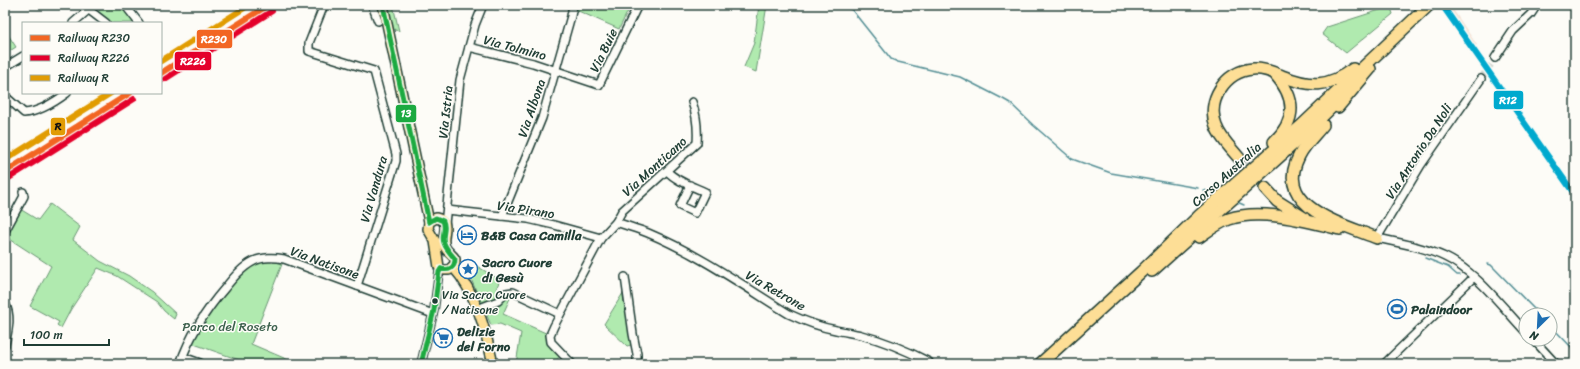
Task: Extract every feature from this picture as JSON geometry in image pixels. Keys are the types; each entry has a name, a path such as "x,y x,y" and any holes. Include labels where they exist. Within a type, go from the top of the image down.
{"highway":[{"name":"Corso Australia","path":"1051,364 1298,140 1370,69 1429,5"},
{"name":"Corso Australia","path":"1040,364 1142,272 1200,216 1408,29 1439,5"},
{"path":"1239,158 1222,138 1216,127 1213,113 1215,98 1225,82 1235,73 1247,69 1255,69 1275,73 1296,81 1310,84 1328,83 1338,79 1350,71 1408,29"},
{"path":"1370,69 1305,146 1296,162 1293,174 1295,190 1301,200 1310,207 1332,220 1377,238"},
{"path":"1200,216 1277,138 1290,120 1291,101 1288,91 1275,73"},
{"path":"1265,188 1287,208 1312,222"},
{"path":"1164,260 1216,225 1236,217 1261,216 1312,222 1377,238"}],"main road":[{"path":"383,5 429,222 428,229 437,247 438,264 441,269 446,270 453,267"},
{"path":"429,222 436,218 443,221 445,224 446,229 443,240 445,247 455,259 453,267"},
{"path":"432,235 438,236 444,234"},
{"path":"438,258 443,254 450,253"},
{"path":"453,267 462,278 477,309 487,337 492,364"}],"street":[{"path":"125,5 138,22"},
{"name":"Via Vandura","path":"324,5 309,43 309,51 374,72 396,154 396,161 357,286"},
{"path":"372,5 378,21"},
{"name":"Via Istria","path":"445,224 459,87 475,25 483,5"},
{"name":"Via Albona","path":"502,216 542,118 572,16 573,5"},
{"name":"Via Buie","path":"556,71 599,85 638,5"},
{"path":"1495,58 1513,32 1531,14 1537,5"},
{"path":"74,22 92,8 105,22"},
{"name":"Via Tolmino","path":"469,47 533,63 556,71"},
{"path":"5,67 22,57"},
{"name":"Via Antonio Da Noli","path":"1377,238 1421,165 1481,79"},
{"path":"5,96 24,113 33,112 40,109 65,94"},
{"name":"Via Monticano","path":"572,364 552,342 550,335 601,238 616,222 622,211 697,143 698,133 696,112 692,102"},
{"path":"667,171 672,176 690,185"},
{"path":"5,231 24,196 23,192"},
{"name":"Via Pirano","path":"447,210 554,224 601,238"},
{"name":"Via Retrone","path":"616,222 648,233 678,247 789,314 804,321 884,342 908,351 930,362"},
{"path":"1377,238 1445,256 1474,277 1518,324"},
{"name":"Via Natisone","path":"200,363 182,360 195,329 209,306 236,275 255,261 275,257 284,259 433,314"},
{"path":"421,364 433,314 439,272 441,269"},
{"path":"625,277 637,354 637,364"},
{"path":"1384,364 1474,277"},
{"path":"477,309 498,301 506,292 513,292 560,314"},
{"path":"5,303 9,314 5,345"},
{"path":"1540,347 1556,364"}],"shaded area":[{"path":"1438,5 1450,5 1477,45 1470,50"}],"green space":[{"path":"104,5 122,5 134,22 108,22 96,14"},
{"path":"386,5 393,5 399,31 391,29"},
{"path":"577,5 631,5 619,29 576,10"},
{"path":"759,5 767,5 756,72 744,67 754,43"},
{"path":"1386,8 1391,8 1393,14 1346,53 1322,34 1327,27"},
{"path":"5,30 16,47 5,54"},
{"path":"50,204 80,227 73,240 100,261 129,276 152,292 176,314 174,319 164,311 157,302 117,276 98,268 71,309 61,328 57,325 59,322 30,306 51,266 5,236 5,231 20,209 38,220"},
{"name":"Parco del Roseto","path":"284,259 251,344 291,361 290,364 251,364 191,343 196,329 237,275 256,262"},
{"path":"475,265 500,280 496,289 511,296 503,314 548,334 548,344 561,356 551,364 516,364 521,333 500,324 491,325 470,276"},
{"path":"623,293 631,345 627,346 604,324"}],"waterway":[{"path":"842,5 852,10 891,59 960,77 1003,99 1010,103 1072,159 1111,173 1198,188"},
{"path":"1203,190 1208,191"},
{"path":"1237,202 1244,205"},
{"path":"1425,258 1448,267 1457,275 1460,275"},
{"path":"1488,264 1491,265 1532,307"},
{"path":"1558,333 1575,351"}],"tunnel":[{"path":"1481,79 1495,58"},
{"path":"1239,158 1265,188"}],"rail line":[{"name":"R","path":"162,60 249,5"},
{"name":"R230","path":"162,72 268,5"},
{"name":"R226","path":"165,79 272,11"},
{"name":"R","path":"5,160 109,94"},
{"name":"R230","path":"5,172 128,94"},
{"name":"R226","path":"9,178 134,99"}],"transit line":[{"name":"13","path":"383,5 429,222"},
{"name":"R12","path":"1442,5 1575,195"},
{"name":"13","path":"429,222 436,218 443,221 444,243 455,259 453,267 447,270 441,269"},
{"name":"13","path":"421,364 434,310 439,272 441,269"}],"place":[{"name":"B&B Casa Camilla","path":"467,235"},
{"name":"Sacro Cuore di Gesù","path":"468,269"},
{"name":"Via Sacro Cuore / Natisone","path":"435,301"},
{"name":"Palaindoor","path":"1397,309"},
{"name":"Delizie del Forno","path":"443,338"}]}
